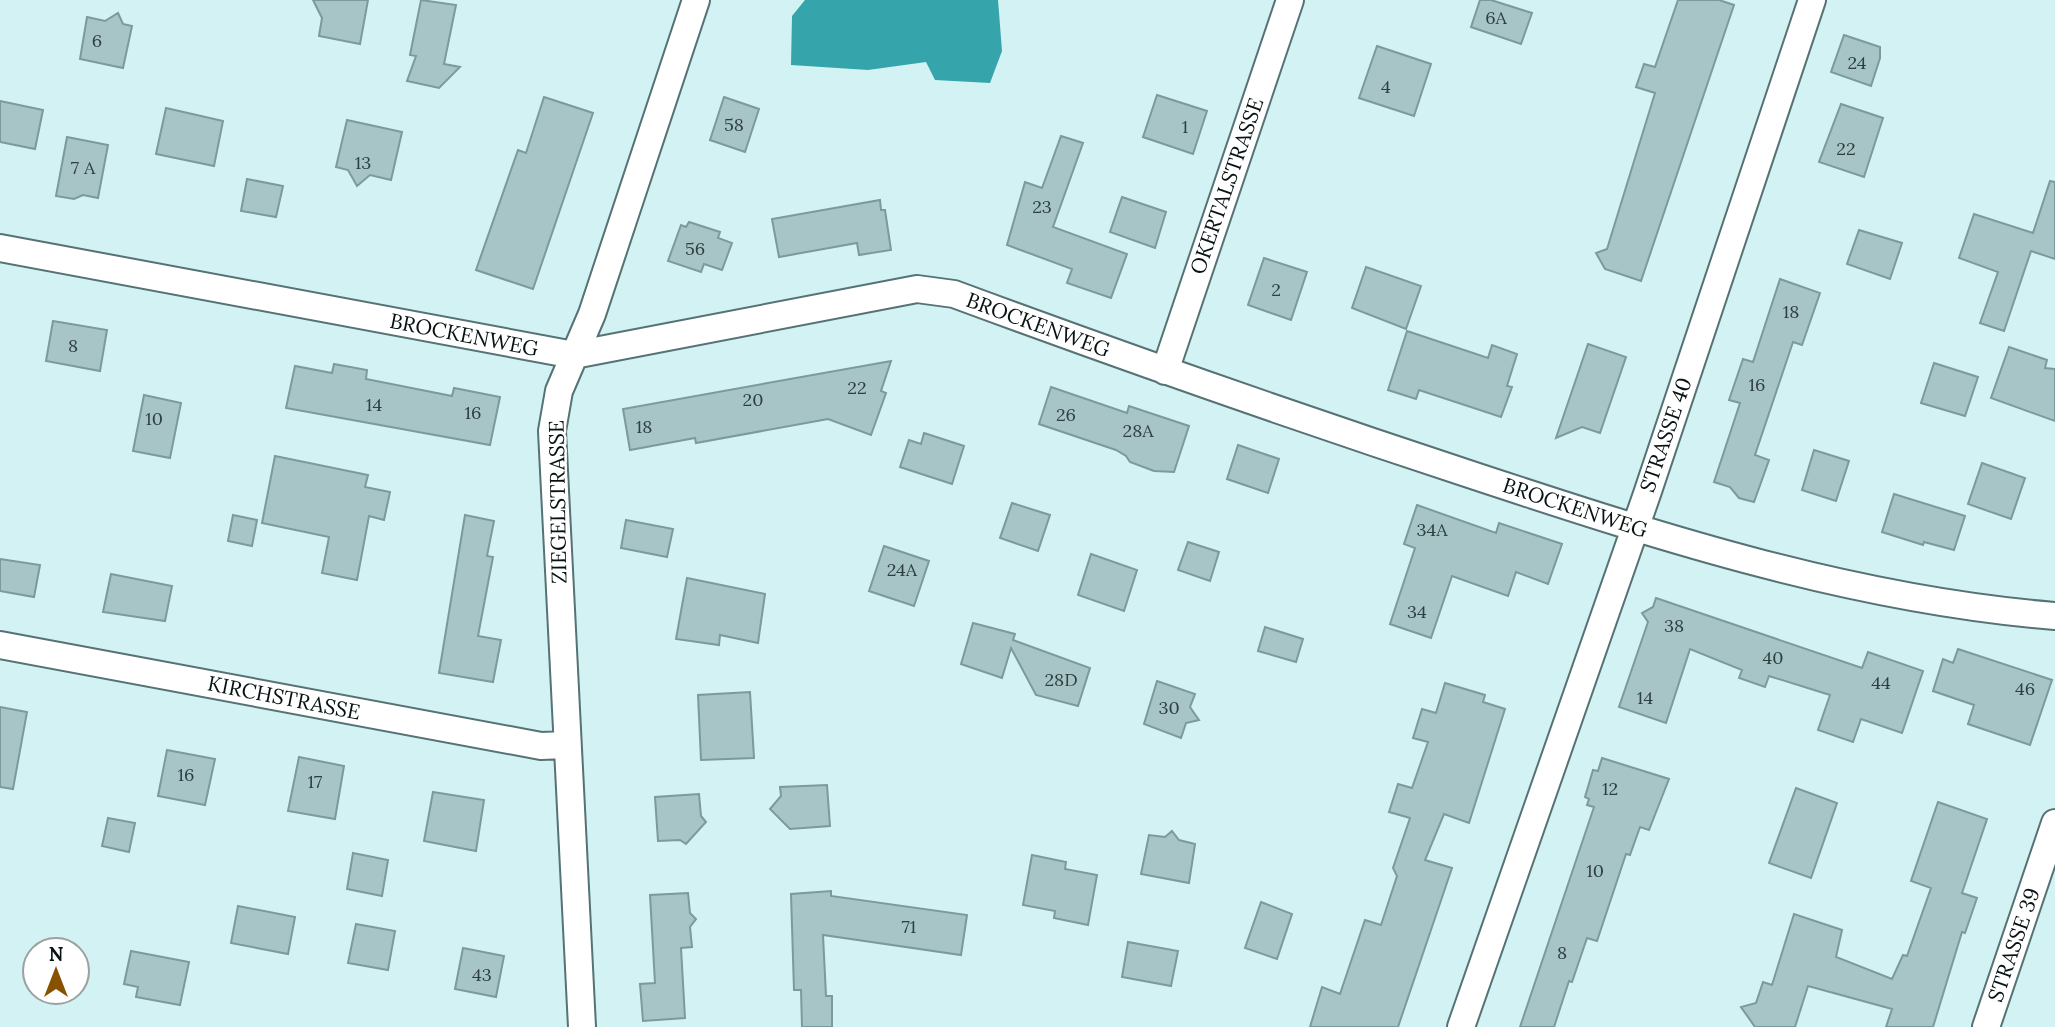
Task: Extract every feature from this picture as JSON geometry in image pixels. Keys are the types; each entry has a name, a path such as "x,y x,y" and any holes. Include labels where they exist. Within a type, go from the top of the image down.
{"street":[{"name":"ZIEGELSTRASSE","path":"582,1027 552,431 559,391 592,314 696,0"},
{"name":"OKERTALSTRASSE","path":"1165,371 1290,0"},
{"name":"STRASSE 40","path":"1461,1027 1634,528 1812,0"},
{"name":"BROCKENWEG","path":"0,248 574,355 917,289 954,294 1165,371 1634,528 1757,564 1877,591 1997,612 2055,617"},
{"name":"KIRCHSTRASSE","path":"0,645 541,746 568,745"},
{"name":"STRASSE 39","path":"1986,1027 2055,823"}],"water":[{"path":"805,0 998,0 1002,51 990,83 935,80 926,62 868,70 791,65 792,16"}],"building":[{"path":"313,0 368,0 360,44 319,36 322,18"},
{"path":"421,0 456,5 444,64 460,67 439,88 407,81 416,56 410,55"},
{"path":"1480,0 1491,0 1532,13 1521,44 1471,27"},
{"path":"1678,0 1719,0 1734,5 1641,281 1605,269 1596,253 1607,249 1655,93 1636,87 1644,64 1655,67"},
{"path":"118,13 123,24 132,26 123,68 80,59 87,17 105,21"},
{"path":"1844,35 1880,47 1880,58 1871,86 1831,72"},
{"path":"1377,46 1431,64 1414,116 1359,98"},
{"path":"1157,95 1207,111 1193,154 1143,137"},
{"path":"544,97 593,113 533,289 476,270 518,150 526,153"},
{"path":"724,97 759,109 745,152 710,140"},
{"path":"0,101 43,110 35,149 0,142"},
{"path":"1841,104 1883,118 1864,177 1819,162"},
{"path":"166,108 223,121 214,166 156,154"},
{"path":"347,120 402,132 391,180 370,175 357,186 348,170 336,167"},
{"path":"1061,136 1083,143 1053,227 1127,254 1111,298 1067,283 1072,269 1007,245 1025,182 1042,188"},
{"path":"67,137 108,145 98,198 83,195 74,199 56,196"},
{"path":"247,179 283,186 276,217 241,211"},
{"path":"2050,181 2055,182 2055,259 2031,251 2004,331 1980,323 1998,272 1959,258 1974,214 2033,233"},
{"path":"1122,197 1166,212 1155,248 1110,232"},
{"path":"880,200 881,210 885,210 891,250 859,255 857,243 779,257 772,219"},
{"path":"689,222 720,232 718,238 732,243 722,270 704,264 701,272 668,261 681,225 686,227"},
{"path":"1859,230 1902,243 1890,279 1847,264"},
{"path":"1264,258 1307,272 1291,320 1248,305"},
{"path":"1366,267 1421,286 1406,329 1352,308"},
{"path":"1780,279 1820,293 1802,345 1793,342 1755,455 1769,460 1754,502 1739,498 1730,487 1714,482 1740,403 1729,400 1743,359 1753,362"},
{"path":"53,321 107,330 100,371 46,361"},
{"path":"1407,331 1488,358 1492,345 1517,354 1507,386 1512,387 1501,417 1419,390 1416,399 1388,390"},
{"path":"1588,344 1626,357 1600,433 1582,427 1556,438"},
{"path":"2009,347 2047,360 2045,368 2055,369 2055,421 1991,398"},
{"path":"891,361 881,391 886,393 871,435 828,419 696,443 695,438 630,450 623,409"},
{"path":"1934,363 1978,377 1965,416 1921,403"},
{"path":"334,364 367,370 366,379 452,396 454,388 500,397 490,445 286,408 295,366 332,373"},
{"path":"1051,387 1127,413 1129,406 1189,426 1174,472 1154,471 1130,462 1116,450 1039,424"},
{"path":"144,395 181,403 170,458 133,451"},
{"path":"924,433 964,446 952,484 900,467 909,440 921,444"},
{"path":"1238,445 1279,459 1268,493 1227,479"},
{"path":"1814,450 1849,461 1836,501 1802,490"},
{"path":"275,456 368,475 365,487 390,492 384,520 369,516 357,580 322,573 329,537 262,523"},
{"path":"1982,463 2025,478 2011,519 1968,504"},
{"path":"1894,494 1965,516 1954,550 1924,542 1923,545 1882,532"},
{"path":"1012,503 1050,515 1038,551 1000,538"},
{"path":"1417,505 1496,533 1499,523 1562,544 1548,584 1516,572 1508,596 1452,576 1431,638 1390,624 1415,548 1404,544"},
{"path":"233,515 257,520 252,546 228,541"},
{"path":"465,515 494,521 487,556 493,557 478,636 501,640 493,682 439,673"},
{"path":"626,520 673,529 667,557 621,548"},
{"path":"1188,542 1219,552 1210,581 1178,570"},
{"path":"884,546 929,561 914,606 869,591"},
{"path":"1091,554 1137,570 1124,611 1078,595"},
{"path":"0,559 40,565 34,597 0,591"},
{"path":"111,574 172,586 165,621 103,612"},
{"path":"687,578 765,594 758,643 720,635 719,645 676,639"},
{"path":"1656,598 1862,668 1868,652 1923,671 1902,733 1861,719 1853,742 1818,730 1830,695 1769,676 1765,687 1739,678 1742,670 1690,649 1666,723 1619,707 1648,622 1642,613 1653,607"},
{"path":"973,623 1015,634 1013,640 1090,668 1078,706 1036,695 1011,648 1002,678 961,664"},
{"path":"1265,627 1303,639 1296,662 1258,651"},
{"path":"1958,649 2052,680 2030,745 1968,724 1974,705 1933,691 1943,659 1953,663"},
{"path":"1157,681 1195,694 1190,707 1199,720 1186,723 1181,738 1144,724"},
{"path":"1445,683 1485,695 1483,702 1505,709 1469,823 1444,814 1425,860 1452,868 1398,1027 1310,1027 1322,987 1340,994 1365,920 1381,925 1397,876 1393,868 1410,818 1389,812 1398,784 1412,788 1428,742 1413,738 1422,709 1436,713"},
{"path":"750,692 754,758 701,760 698,695"},
{"path":"0,707 27,712 13,789 0,787"},
{"path":"167,750 215,759 205,805 158,796"},
{"path":"299,757 344,766 335,819 288,811"},
{"path":"1602,758 1669,779 1649,830 1640,827 1630,855 1626,854 1597,941 1587,938 1554,1027 1520,1027 1594,807 1587,805 1589,799 1585,797 1593,770 1598,771"},
{"path":"827,785 830,826 790,829 770,809 781,796 780,787"},
{"path":"1796,788 1837,803 1811,878 1769,863"},
{"path":"433,792 484,800 476,851 424,841"},
{"path":"699,794 701,816 706,822 686,844 680,840 658,841 655,797"},
{"path":"1938,802 1987,819 1962,893 1977,898 1965,933 1962,932 1933,1027 1886,1027 1892,1009 1808,986 1795,1027 1755,1027 1741,1007 1756,1003 1763,982 1772,985 1794,914 1842,930 1836,957 1892,979 1903,955 1907,956 1931,888 1911,881"},
{"path":"108,818 135,823 129,852 102,846"},
{"path":"1172,831 1179,840 1195,844 1189,883 1141,874 1149,835 1165,837"},
{"path":"353,853 388,860 382,896 347,889"},
{"path":"1032,855 1066,862 1065,869 1097,875 1088,925 1054,918 1055,911 1023,905"},
{"path":"831,891 831,896 967,915 961,955 823,935 826,996 832,996 832,1027 802,1027 801,990 794,990 791,894"},
{"path":"688,893 690,913 696,919 690,927 692,947 681,948 685,1018 643,1021 640,984 655,983 650,895"},
{"path":"1261,902 1292,914 1277,959 1245,948"},
{"path":"238,906 295,917 288,954 231,943"},
{"path":"356,924 395,931 388,970 348,963"},
{"path":"1128,942 1178,951 1171,986 1122,977"},
{"path":"463,948 504,956 496,997 455,989"},
{"path":"131,951 189,962 180,1005 136,997 138,987 124,984"}]}
